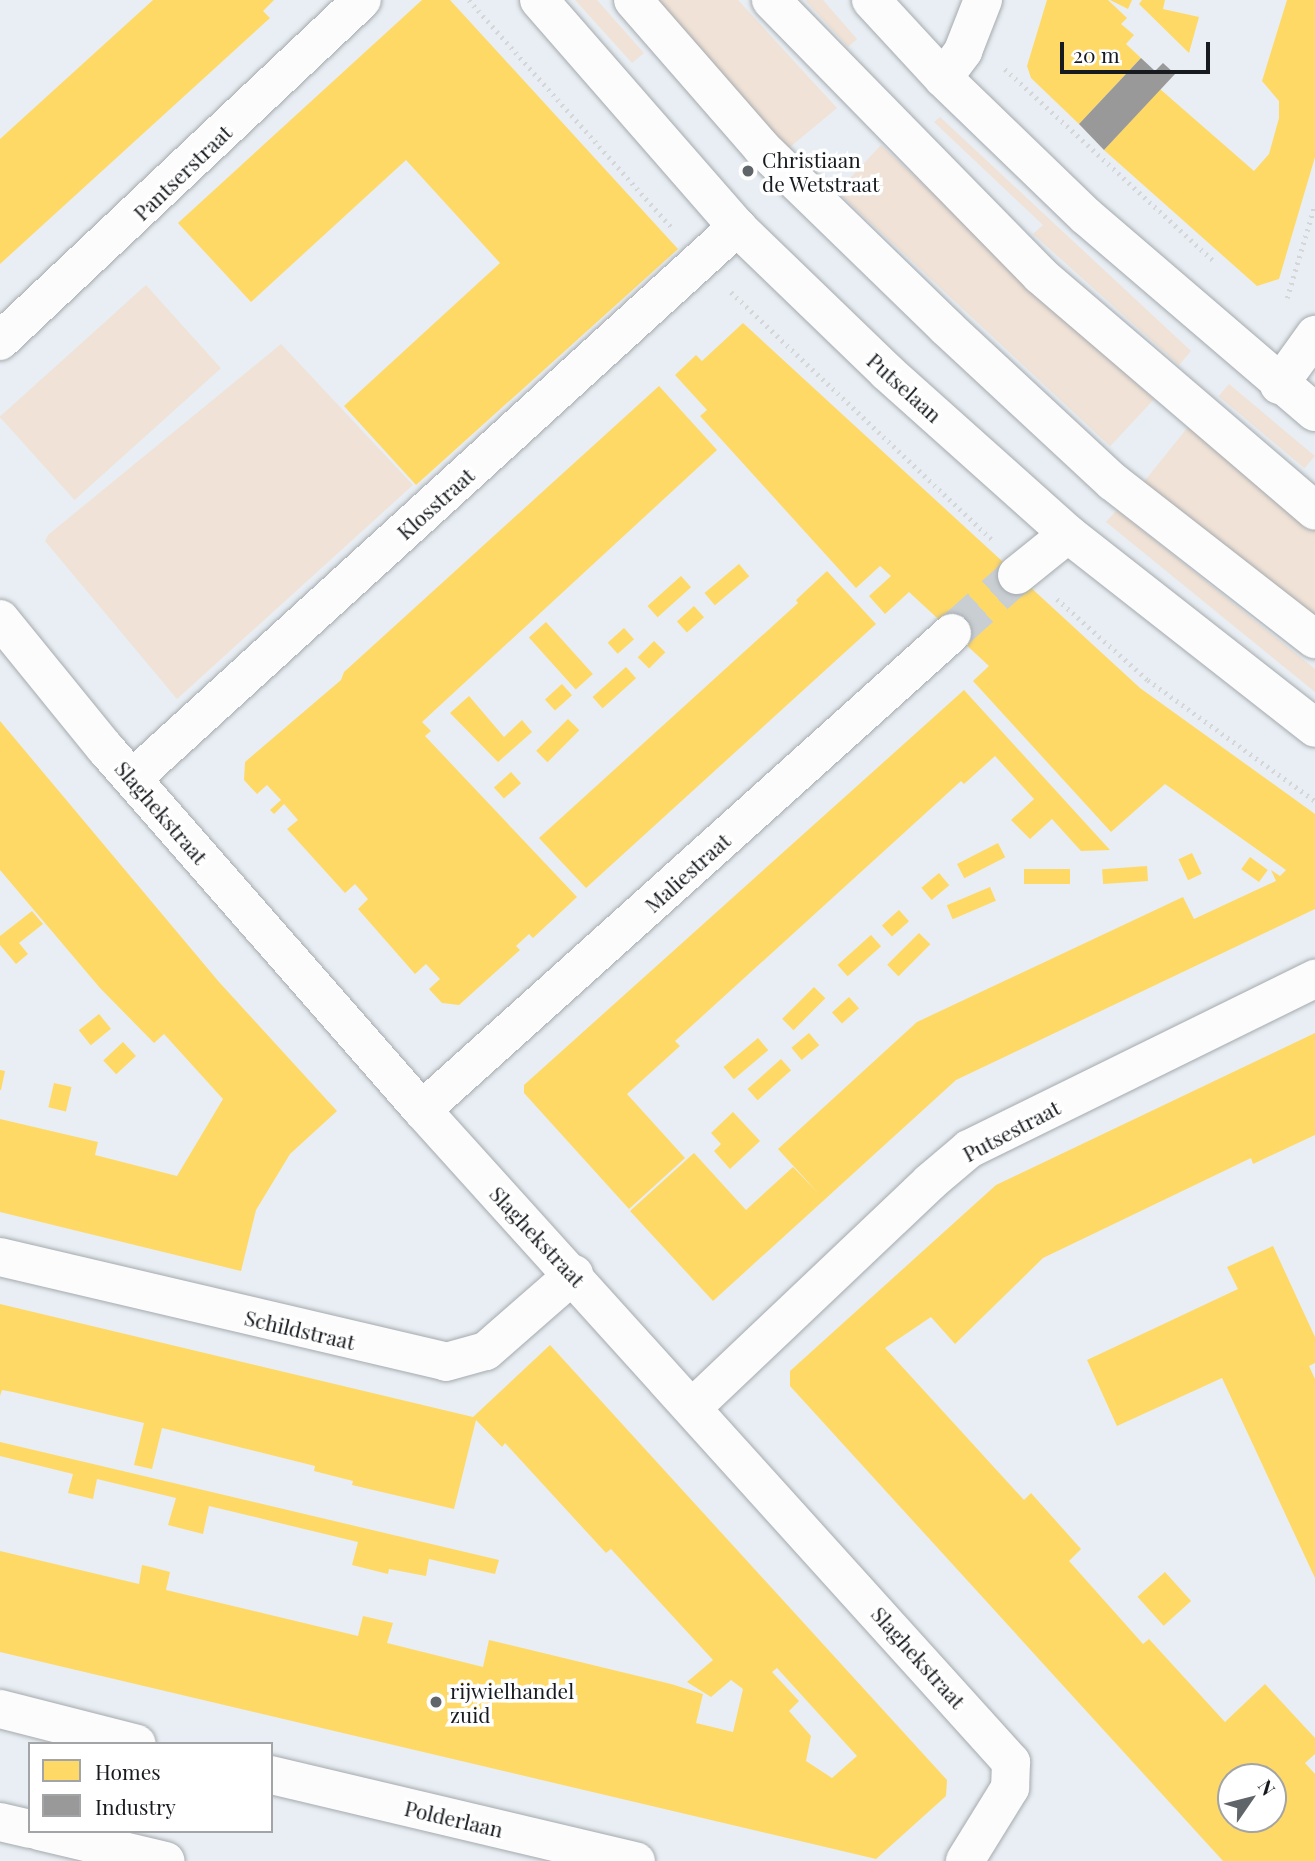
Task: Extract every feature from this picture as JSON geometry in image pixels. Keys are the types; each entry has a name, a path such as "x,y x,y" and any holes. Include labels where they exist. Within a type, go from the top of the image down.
{"street":[{"name":"Pantserstraat","path":"0,341 362,0"},
{"name":"Putselaan","path":"539,0 728,236 887,372 1068,534 1315,728"},
{"path":"632,0 771,157 946,327 1113,482 1315,639"},
{"path":"771,0 1040,275 1315,511"},
{"path":"871,0 943,78 1086,216 1279,384 1315,412"},
{"path":"943,78 963,51 983,0"},
{"name":"Klosstraat","path":"133,778 728,236"},
{"path":"1279,384 1301,334"},
{"path":"1017,575 1068,534"},
{"name":"Slaghekstraat","path":"0,619 133,778 422,1110 574,1275 1011,1762 1010,1788 965,1861"},
{"name":"Maliestraat","path":"422,1110 952,633"},
{"name":"Putsestraat","path":"693,1407 930,1182 970,1149 1315,979"},
{"name":"Schildstraat","path":"0,1257 446,1362 485,1351 574,1275"},
{"path":"0,1709 129,1742"},
{"name":"Polderlaan","path":"273,1775 636,1861"},
{"path":"0,1822 28,1829"},
{"path":"47,1833 166,1861"}],"path":[{"path":"469,0 673,230"},
{"path":"1007,71 1216,263"},
{"path":"1301,334 1315,204"}],"shaded area":[{"path":"575,0 597,0 644,53 632,63"},
{"path":"652,0 738,0 837,108 784,152"},
{"path":"805,0 823,0 857,39 848,47"},
{"path":"940,117 1191,351 1179,365 1033,234 1043,225 934,122"},
{"path":"881,145 1154,399 1110,446 837,192"},
{"path":"146,285 221,368 75,500 0,416"},
{"path":"281,344 413,485 177,699 45,541 48,535"},
{"path":"1229,384 1315,456 1305,468 1219,396"},
{"path":"1188,427 1315,527 1315,620 1143,483"},
{"path":"1117,510 1315,669 1315,692 1106,522"}],"building: Homes":[{"path":"153,0 274,0 263,11 270,18 0,264 0,139"},
{"path":"422,0 450,0 678,249 416,485 344,406 500,263 406,160 251,302 178,223"},
{"path":"1047,0 1108,0 1127,18 1121,24 1134,35 1126,44 1141,58 1079,124 1031,78 1027,66"},
{"path":"1110,0 1132,0 1128,9"},
{"path":"1142,0 1165,0 1163,9 1199,17 1189,53 1139,4"},
{"path":"1287,0 1315,0 1315,157 1279,279 1257,286 1104,150 1160,89 1254,171 1269,154 1279,118 1279,101 1262,81"},
{"path":"743,323 1140,688 1315,814 1315,909 956,1080 713,1301 630,1211 694,1153 746,1210 793,1167 819,1194 778,1149 917,1022 1183,897 1194,919 1276,881 1271,870 1280,876 1286,870 1165,784 1111,832 973,681 989,666 909,592 885,614 869,596 891,576 880,566 856,588 700,416 707,410 675,375 696,355 702,361"},
{"path":"659,386 717,450 422,722 431,731 425,736 577,897 533,938 529,934 516,946 520,950 459,1005 442,1003 429,989 440,979 426,964 415,974 358,909 368,899 355,884 345,893 287,829 298,820 284,804 274,814 270,810 281,800 267,785 257,794 244,780 245,762 341,680 344,672"},
{"path":"739,564 749,576 715,605 705,593"},
{"path":"827,571 876,624 586,888 539,838 798,603 796,600"},
{"path":"681,576 691,587 658,617 648,606"},
{"path":"694,606 704,617 687,633 677,621"},
{"path":"546,622 593,674 576,689 529,637"},
{"path":"624,628 634,639 618,654 608,643"},
{"path":"654,641 665,652 649,669 638,657"},
{"path":"626,667 636,678 603,708 593,697"},
{"path":"562,684 572,695 555,711 545,699"},
{"path":"964,690 1110,850 1081,851 1052,819 1030,839 1011,820 1034,799 995,756 964,784 961,781 675,1041 680,1046 627,1094 685,1158 629,1209 524,1093 524,1085"},
{"path":"469,696 504,737 522,720 532,732 498,762 450,713"},
{"path":"568,719 579,730 547,762 536,751"},
{"path":"0,721 219,982 337,1111 290,1154 256,1210 241,1271 0,1212 0,1119 98,1142 95,1155 177,1176 223,1099 164,1034 154,1043 100,988 0,870"},
{"path":"511,772 521,783 504,799 494,787"},
{"path":"998,843 1005,857 964,878 957,864"},
{"path":"1192,853 1202,874 1188,880 1178,859"},
{"path":"1250,857 1268,870 1259,882 1241,869"},
{"path":"1147,866 1148,881 1103,884 1102,869"},
{"path":"1024,869 1070,869 1070,884 1024,884"},
{"path":"939,873 949,885 932,900 921,888"},
{"path":"990,887 996,901 953,919 947,905"},
{"path":"899,910 909,921 892,937 882,925"},
{"path":"32,911 43,924 19,943 28,954 16,964 0,945 0,936"},
{"path":"919,933 930,944 898,976 887,965"},
{"path":"871,935 881,946 848,976 838,965"},
{"path":"814,987 825,998 793,1030 782,1019"},
{"path":"849,997 859,1008 842,1024 832,1012"},
{"path":"99,1014 111,1029 91,1045 79,1030"},
{"path":"809,1033 819,1045 802,1060 791,1048"},
{"path":"1315,1033 1315,1135 1253,1164 1251,1158 1043,1258 955,1344 931,1317 885,1348 1024,1500 1031,1493 1081,1549 1069,1561 1143,1644 1149,1639 1225,1722 1265,1684 1315,1738 1315,1754 1305,1763 1315,1774 1315,1861 1223,1861 790,1386 790,1371 996,1185"},
{"path":"758,1038 768,1050 734,1079 724,1067"},
{"path":"123,1042 136,1056 116,1074 103,1060"},
{"path":"781,1059 791,1070 758,1100 748,1089"},
{"path":"0,1070 5,1071 1,1090 0,1090"},
{"path":"54,1083 72,1087 66,1111 48,1107"},
{"path":"733,1112 760,1141 730,1169 714,1151 721,1144 711,1133"},
{"path":"1273,1246 1315,1337 1315,1363 1309,1366 1315,1379 1315,1578 1222,1378 1117,1426 1087,1360 1238,1289 1227,1267"},
{"path":"0,1304 473,1417 550,1345 947,1780 946,1796 876,1859 0,1652 0,1551 139,1584 142,1565 155,1568 170,1572 166,1590 358,1636 363,1616 393,1623 387,1643 483,1667 489,1640 671,1684 703,1694 696,1723 733,1732 743,1689 731,1680 711,1697 687,1682 713,1660 611,1549 606,1553 505,1443 502,1447 476,1420 454,1509 352,1485 353,1481 314,1471 315,1466 162,1428 152,1469 134,1465 144,1423 13,1392 2,1390 0,1396","holes":["777,1668 857,1756 832,1778 806,1761 811,1736 789,1711 799,1701 772,1672"]},
{"path":"0,1442 499,1560 495,1574 429,1559 426,1576 389,1569 388,1574 352,1565 358,1542 209,1506 203,1534 168,1525 176,1498 97,1479 93,1499 68,1493 73,1474 0,1456"},
{"path":"1165,1572 1191,1601 1164,1626 1138,1597"}],"building: Industry":[{"path":"1141,58 1155,71 1163,63 1175,74 1104,150 1079,124"}],"tunnel":[{"path":"952,633 1017,575"}],"place":[{"name":"Christiaan de Wetstraat","path":"748,171"},
{"name":"rijwielhandel zuid","path":"436,1702"}]}
